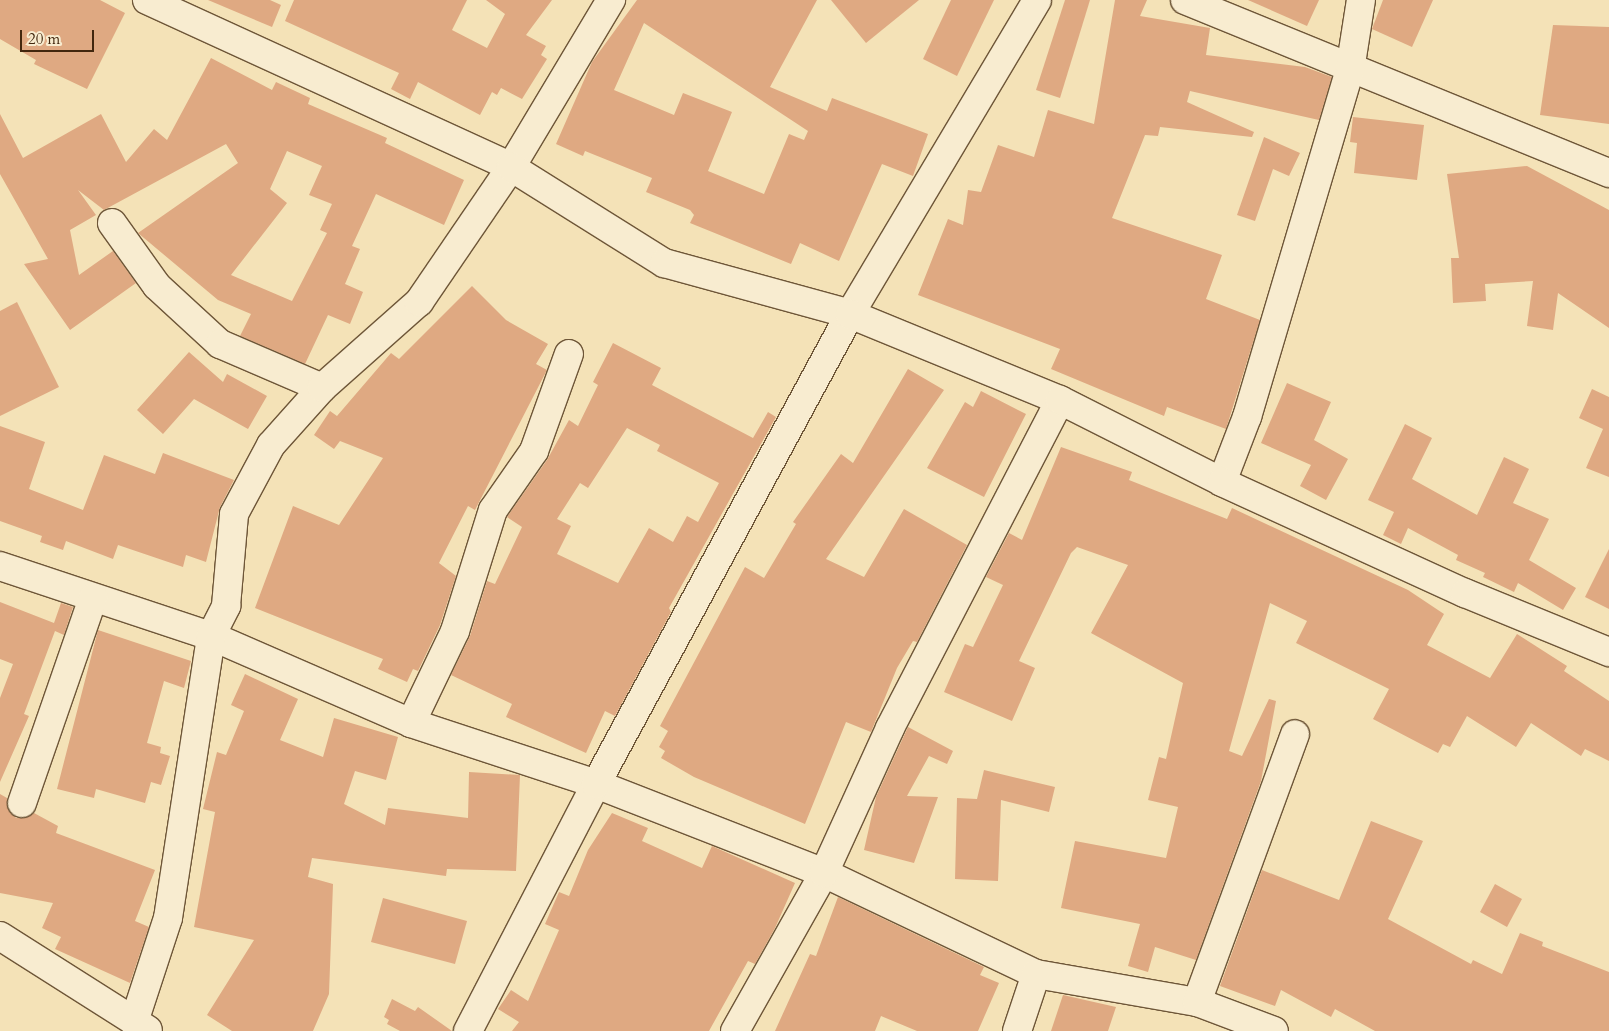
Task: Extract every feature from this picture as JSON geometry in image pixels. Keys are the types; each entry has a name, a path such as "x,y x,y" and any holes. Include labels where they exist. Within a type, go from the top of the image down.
{"street":[{"path":"147,0 512,166 664,263 850,314 1060,400 1222,482 1465,593 1609,652"},
{"path":"0,936 142,1026 168,918 211,636 226,606 234,514 271,446 322,388 419,302 512,166 611,0"},
{"path":"468,1031 596,784 850,314 1036,0"},
{"path":"1185,0 1350,70 1609,173"},
{"path":"1222,482 1247,417 1350,70 1362,0"},
{"path":"112,223 157,286 220,344 322,388"},
{"path":"411,723 455,631 493,510 534,451 570,354"},
{"path":"735,1031 824,873 890,728 1060,400"},
{"path":"0,566 211,636 411,723 596,784 824,873 1036,974 1197,1002 1274,1031"},
{"path":"22,803 93,598"},
{"path":"1197,1002 1295,734"},
{"path":"1017,1031 1036,974"}],"building":[{"path":"0,0 100,0 125,13 87,89 34,64 36,60 0,39"},
{"path":"208,0 270,0 281,5 272,27"},
{"path":"294,0 467,0 452,30 487,48 505,14 486,0 552,0 526,35 546,46 541,55 547,59 522,99 501,88 497,95 492,92 480,115 418,82 410,99 391,89 399,73 285,21"},
{"path":"637,0 817,0 770,87 827,111 832,98 928,134 913,176 882,164 839,261 800,243 791,264 690,223 694,215 690,210 646,192 652,178 585,151 583,156 556,144 592,62","holes":["644,23 808,131 804,140 789,134 764,194 708,171 732,112 683,93 674,115 614,90"]},
{"path":"831,0 919,0 866,43"},
{"path":"951,0 994,0 957,76 923,59"},
{"path":"1065,0 1090,0 1060,98 1036,90"},
{"path":"1115,0 1147,0 1140,16 1210,28 1206,55 1305,67 1332,77 1319,120 1190,91 1187,102 1254,132 1252,137 1160,127 1158,136 1145,135 1112,218 1222,255 1206,299 1260,320 1226,429 1167,407 1164,416 1051,369 1060,349 918,295 948,219 963,225 968,190 981,192 998,145 1034,157 1048,110 1094,124"},
{"path":"1248,0 1319,0 1307,26"},
{"path":"1383,0 1433,0 1412,47 1372,29"},
{"path":"1553,25 1609,27 1609,124 1540,115"},
{"path":"211,58 272,90 276,82 310,98 308,104 387,138 385,143 464,180 444,225 376,194 352,246 360,249 345,284 363,292 350,324 328,315 305,364 240,336 251,314 218,300 138,233 238,163 226,144 104,210 78,190 96,215 70,230 79,275 113,251 136,283 70,330 24,264 48,259 0,174 0,114 23,158 101,114 126,162 154,129 167,140","holes":["287,151 322,166 309,195 332,204 320,230 327,233 292,301 231,275 287,203 270,189"]},
{"path":"1353,117 1424,125 1417,180 1354,173 1357,143 1350,142"},
{"path":"1264,137 1300,153 1289,176 1273,169 1255,221 1237,215"},
{"path":"1527,166 1609,210 1609,328 1558,293 1553,330 1527,326 1533,281 1485,284 1486,301 1453,303 1451,258 1459,258 1447,174"},
{"path":"472,286 506,320 548,344 536,364 547,370 475,510 468,506 439,563 456,576 440,625 418,671 413,669 407,682 378,669 383,659 255,608 293,506 339,525 383,458 340,441 334,449 314,435 330,411 337,416 391,353 399,359"},
{"path":"17,302 59,387 0,416 0,311"},
{"path":"613,343 661,368 652,385 753,438 768,412 776,417 669,608 671,612 615,716 605,711 586,753 506,717 512,704 451,675 470,636 487,581 495,584 522,527 507,517 547,460 569,420 578,426 598,385 593,382","holes":["627,428 660,445 657,451 719,483 698,522 687,516 673,542 649,528 618,583 557,554 571,526 557,519 580,483 588,488"]},
{"path":"189,352 223,382 227,374 267,396 248,429 194,399 163,434 137,410"},
{"path":"908,369 944,390 826,559 864,577 904,509 967,545 917,642 913,641 897,668 871,732 846,722 805,824 694,777 661,758 665,751 659,747 668,731 660,726 745,567 764,578 796,524 793,522 841,454 853,463"},
{"path":"1287,383 1331,402 1314,440 1348,459 1326,500 1300,486 1311,465 1261,443"},
{"path":"1592,389 1609,397 1609,477 1586,468 1603,429 1579,418"},
{"path":"981,391 1026,414 984,497 927,468 965,402 973,407"},
{"path":"1405,424 1432,438 1412,479 1477,515 1504,457 1529,469 1513,503 1549,519 1529,560 1576,588 1563,610 1518,583 1514,592 1483,577 1485,573 1456,560 1458,555 1408,528 1401,544 1383,535 1394,512 1368,500"},
{"path":"0,426 45,442 29,489 83,510 104,455 155,474 163,453 234,480 220,507 206,562 186,555 183,567 118,545 113,559 66,541 63,550 40,542 42,536 0,521"},
{"path":"1061,447 1132,472 1129,480 1227,519 1232,508 1408,590 1444,614 1427,645 1490,678 1517,634 1567,666 1564,671 1609,701 1609,761 1585,749 1581,756 1531,723 1516,747 1467,716 1450,747 1443,744 1438,753 1373,719 1389,689 1296,643 1307,621 1270,603 1229,751 1242,756 1269,699 1276,701 1261,781 1196,960 1155,947 1148,972 1128,966 1140,924 1061,908 1075,841 1166,858 1178,807 1148,800 1159,757 1166,759 1183,683 1091,633 1128,565 1077,547 1071,553 1019,661 1035,668 1012,721 944,692 965,644 973,647 1003,585 986,577 1009,533 1022,540"},
{"path":"1609,549 1609,609 1585,597"},
{"path":"0,602 54,623 61,603 73,607 64,635 55,631 24,714 29,716 0,782 0,698 13,664 0,659"},
{"path":"98,630 191,661 184,688 164,681 147,743 161,747 160,753 170,756 161,785 151,782 145,803 96,789 94,798 57,789"},
{"path":"245,674 298,699 280,740 323,757 334,718 398,737 386,780 355,771 344,804 385,825 388,808 468,818 469,772 520,775 516,871 447,869 446,876 312,858 308,877 333,884 329,994 313,1031 232,1031 207,1015 254,940 194,927 215,812 203,809 217,752 226,755 244,711 231,705"},
{"path":"908,727 953,751 947,764 929,756 907,796 938,797 914,863 864,850 876,797"},
{"path":"984,770 1055,787 1049,812 1001,800 998,881 955,879 957,798 977,799"},
{"path":"0,794 7,798 7,806 16,818 25,818 34,813 58,826 56,833 155,870 135,921 149,927 130,983 55,949 61,937 42,928 53,903 0,893"},
{"path":"612,813 648,828 642,841 702,868 712,846 795,883 775,928 755,964 748,961 709,1031 512,1031 519,1022 498,1009 511,990 528,1001 559,930 545,924 559,892 569,896 588,850"},
{"path":"1371,821 1423,841 1388,919 1471,964 1473,960 1502,974 1520,933 1543,942 1542,946 1609,972 1609,1031 1375,1031 1335,1009 1331,1017 1281,990 1275,1006 1220,986 1262,870 1339,900"},
{"path":"1495,884 1522,899 1507,927 1480,912"},
{"path":"838,897 984,967 980,975 999,983 978,1031 917,1031 881,1016 875,1031 775,1031 810,954 816,956"},
{"path":"383,898 467,921 455,964 371,942"},
{"path":"1063,995 1116,1007 1108,1031 1051,1031"},
{"path":"392,999 415,1011 418,1007 452,1031 400,1031 387,1024 389,1020 384,1017"}]}
